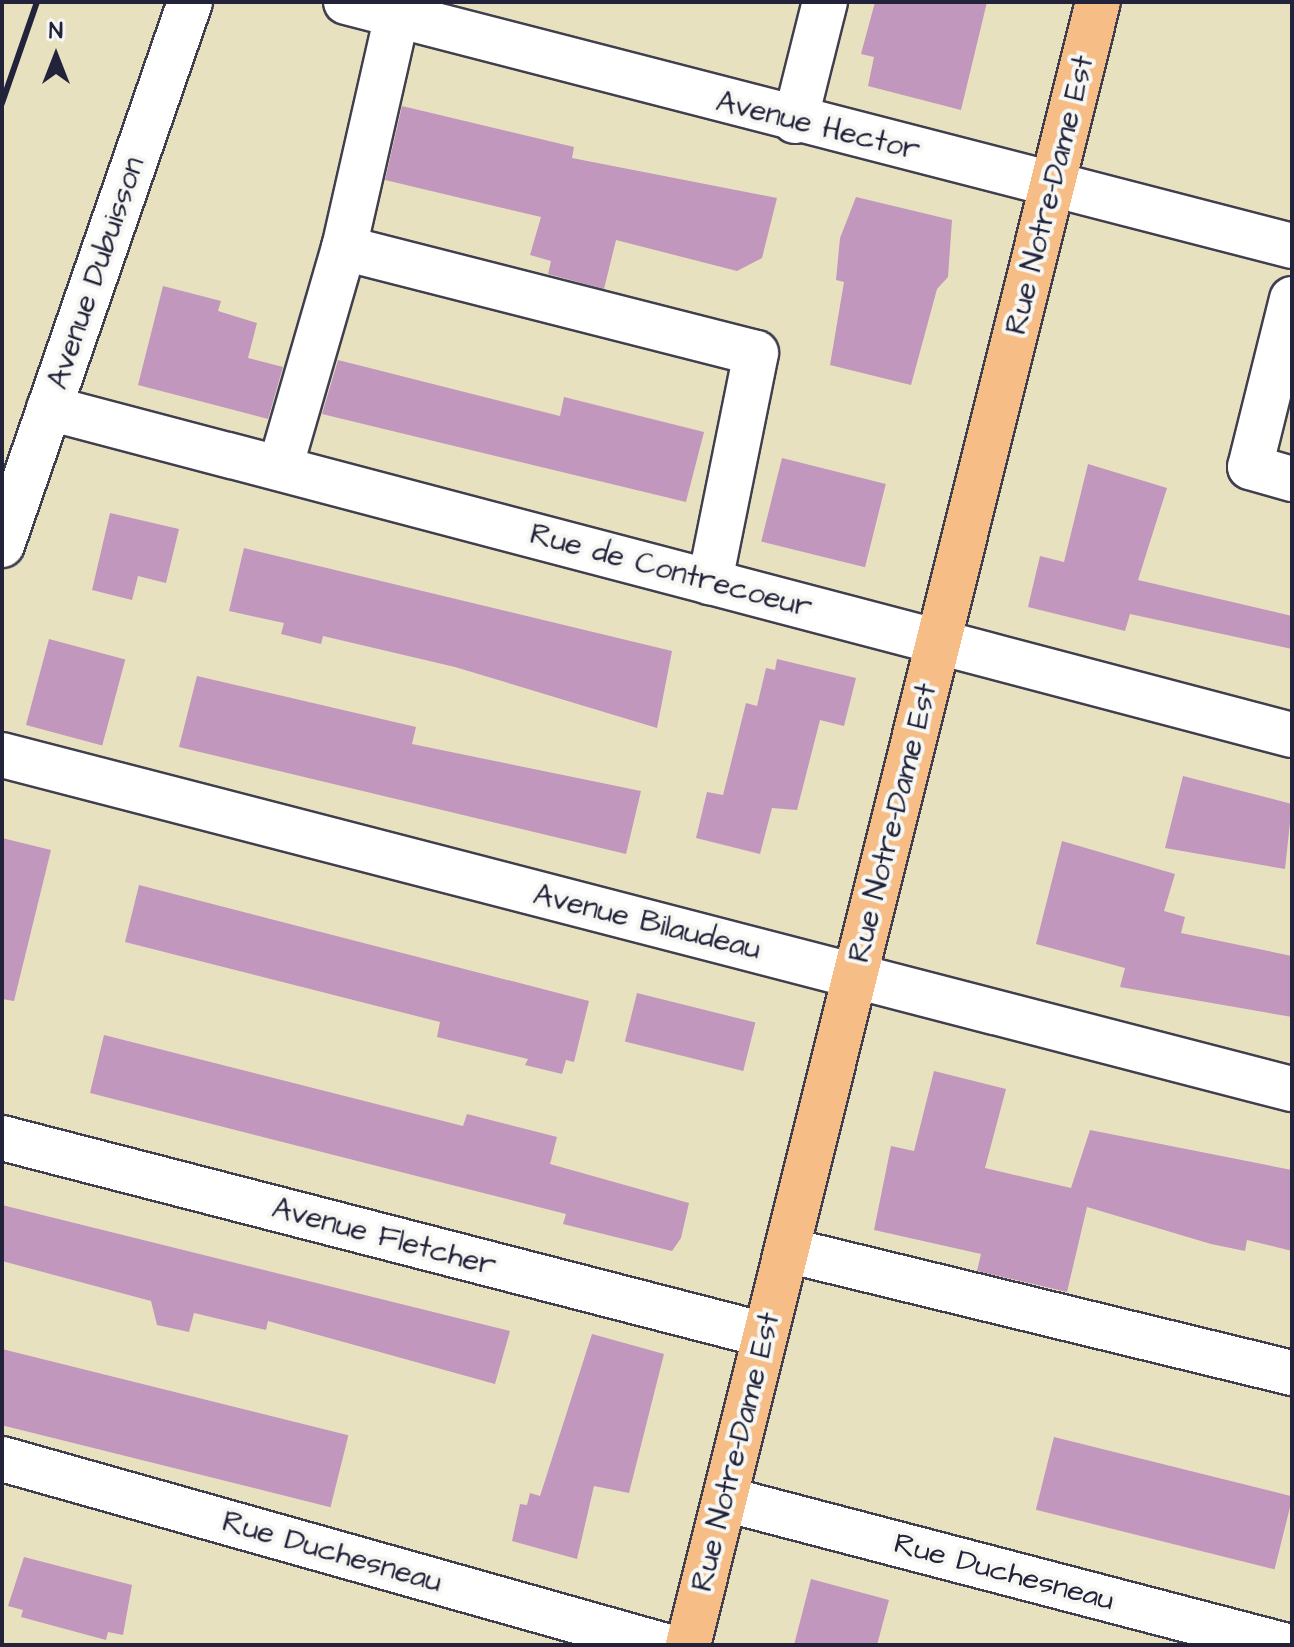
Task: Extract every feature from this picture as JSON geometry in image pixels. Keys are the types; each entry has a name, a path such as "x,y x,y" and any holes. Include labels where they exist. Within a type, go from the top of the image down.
{"main road":[{"name":"Rue Notre-Dame Est","path":"688,1645 1098,2"}],"street":[{"name":"Avenue Dubuisson","path":"2,545 190,2"},
{"name":"Avenue Hector","path":"346,2 397,15 461,16 795,121 1292,246"},
{"path":"795,121 825,2"},
{"path":"280,468 344,248 397,15"},
{"path":"344,248 756,353 710,582"},
{"path":"1292,299 1250,467 1292,479"},
{"name":"Rue de Contrecoeur","path":"49,408 1292,735"},
{"name":"Avenue Bilaudeau","path":"2,755 1292,1089"},
{"name":"Avenue Fletcher","path":"2,1138 765,1335"},
{"path":"787,1250 1292,1373"},
{"name":"Rue Duchesneau","path":"2,1459 662,1645"},
{"name":"Rue Duchesneau","path":"725,1499 1283,1645"}],"building":[{"path":"875,2 987,2 961,110 868,86 874,57 861,54"},
{"path":"402,106 574,147 572,158 777,198 762,258 737,271 616,240 604,289 548,274 551,261 530,255 541,217 385,180"},
{"path":"856,197 952,220 948,277 937,289 911,385 830,365 844,282 836,280 840,238"},
{"path":"163,286 221,301 218,311 257,323 248,358 283,367 268,419 138,385"},
{"path":"338,360 560,416 564,397 704,432 686,502 322,414"},
{"path":"782,458 886,484 865,567 761,541"},
{"path":"1088,464 1167,488 1138,580 1292,616 1292,649 1130,614 1125,631 1028,607 1040,556 1064,562"},
{"path":"110,513 179,529 166,583 138,576 132,600 92,590"},
{"path":"244,548 672,651 657,728 455,667 323,636 321,644 281,634 284,623 229,611"},
{"path":"49,639 125,659 102,745 26,725"},
{"path":"777,659 856,678 844,726 820,720 797,810 772,808 760,854 696,838 707,792 723,795 746,703 757,706 766,668 775,670"},
{"path":"197,676 416,727 412,744 641,791 626,854 179,747"},
{"path":"1183,776 1292,804 1285,869 1165,848"},
{"path":"2,838 51,850 14,1001 2,999"},
{"path":"1062,841 1175,874 1164,911 1185,917 1181,933 1292,956 1292,1017 1120,987 1125,968 1036,944"},
{"path":"139,885 589,1001 574,1062 566,1060 562,1074 525,1065 528,1059 437,1037 440,1022 125,942"},
{"path":"637,993 755,1023 743,1071 625,1042"},
{"path":"104,1035 463,1126 467,1114 557,1137 550,1164 689,1203 681,1238 672,1251 563,1224 566,1214 90,1093"},
{"path":"934,1071 1006,1089 985,1168 1071,1188 1090,1130 1292,1170 1292,1251 1247,1240 1245,1251 1211,1244 1087,1207 1067,1292 977,1271 981,1254 874,1230 891,1146 914,1151"},
{"path":"2,1205 510,1331 495,1384 268,1321 266,1330 194,1313 189,1332 157,1325 151,1301 2,1261"},
{"path":"592,1334 664,1354 629,1493 594,1486 577,1559 512,1541 520,1504 527,1505 530,1493 540,1496"},
{"path":"2,1349 348,1435 330,1507 2,1425"},
{"path":"1054,1437 1292,1496 1275,1569 1036,1510"},
{"path":"24,1557 132,1585 123,1635 108,1632 106,1640 21,1617 23,1610 8,1606"},
{"path":"811,1579 889,1600 877,1645 794,1645"}],"railway":[{"path":"2,103 37,2"}]}
